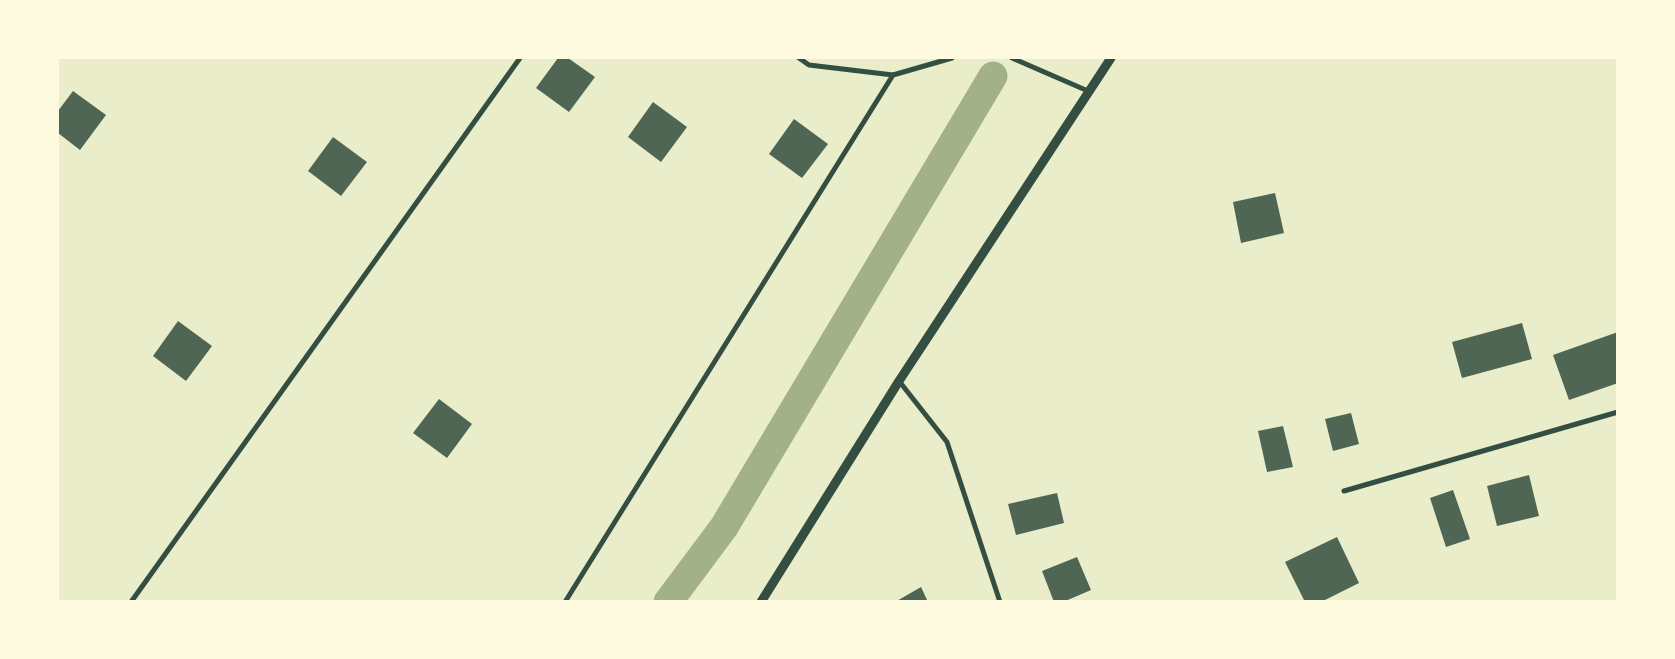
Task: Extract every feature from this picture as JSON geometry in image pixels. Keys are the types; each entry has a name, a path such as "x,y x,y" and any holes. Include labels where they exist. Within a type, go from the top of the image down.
{"street":[{"path":"131,602 520,58"},
{"path":"799,58 810,65 893,75 952,58"},
{"path":"1012,58 1088,91"},
{"path":"761,602 899,382 1111,58"},
{"path":"565,602 893,75"},
{"path":"899,382 947,442 1000,602"},
{"path":"1344,490 1618,412"}],"building":[{"path":"558,58 568,58 595,77 569,112 536,88"},
{"path":"73,91 106,115 80,150 58,133 58,111"},
{"path":"653,102 687,127 661,162 628,137"},
{"path":"794,119 828,144 802,178 769,154"},
{"path":"333,137 367,162 341,196 308,171"},
{"path":"1275,193 1284,233 1241,243 1233,202"},
{"path":"178,321 212,346 186,381 153,356"},
{"path":"1522,323 1532,359 1462,378 1452,342"},
{"path":"1618,332 1618,383 1569,400 1553,355"},
{"path":"439,399 472,424 447,458 413,433"},
{"path":"1351,413 1359,444 1333,451 1325,419"},
{"path":"1283,426 1293,467 1267,472 1258,431"},
{"path":"1529,475 1539,516 1497,526 1487,486"},
{"path":"1453,490 1470,539 1446,547 1430,498"},
{"path":"1057,493 1064,523 1016,535 1008,504"},
{"path":"1337,537 1359,583 1321,602 1305,602 1285,562"},
{"path":"1077,557 1091,590 1063,602 1054,602 1042,571"},
{"path":"921,587 928,602 895,602"}],"waterway":[{"path":"668,602 724,527 993,76"}]}
